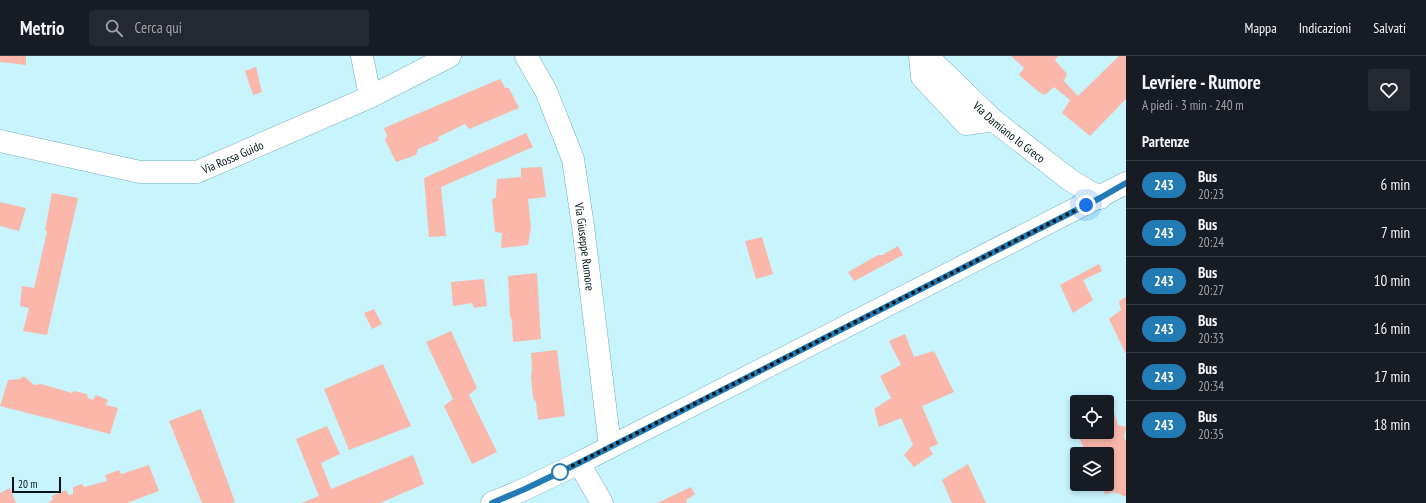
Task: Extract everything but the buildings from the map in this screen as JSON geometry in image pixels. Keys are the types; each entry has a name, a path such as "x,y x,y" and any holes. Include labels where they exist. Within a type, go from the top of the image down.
{"street":[{"path":"362,56 370,97"},
{"name":"Via Rossa Guido","path":"0,141 140,172 197,172 370,97 450,56"},
{"name":"Via Giuseppe Rumore","path":"526,56 546,90 573,159 583,226 610,446"},
{"path":"920,56 922,77 966,124 993,120"},
{"name":"Via Damiano lo Greco","path":"927,56 993,120 1070,180 1100,198"},
{"path":"492,503 579,463 1100,198 1126,183"},
{"path":"579,463 602,503"}],"bus line":[{"name":"243","path":"492,503 579,463 1100,198 1126,183"}],"route":[{"path":"560,472 1086,205"}]}
